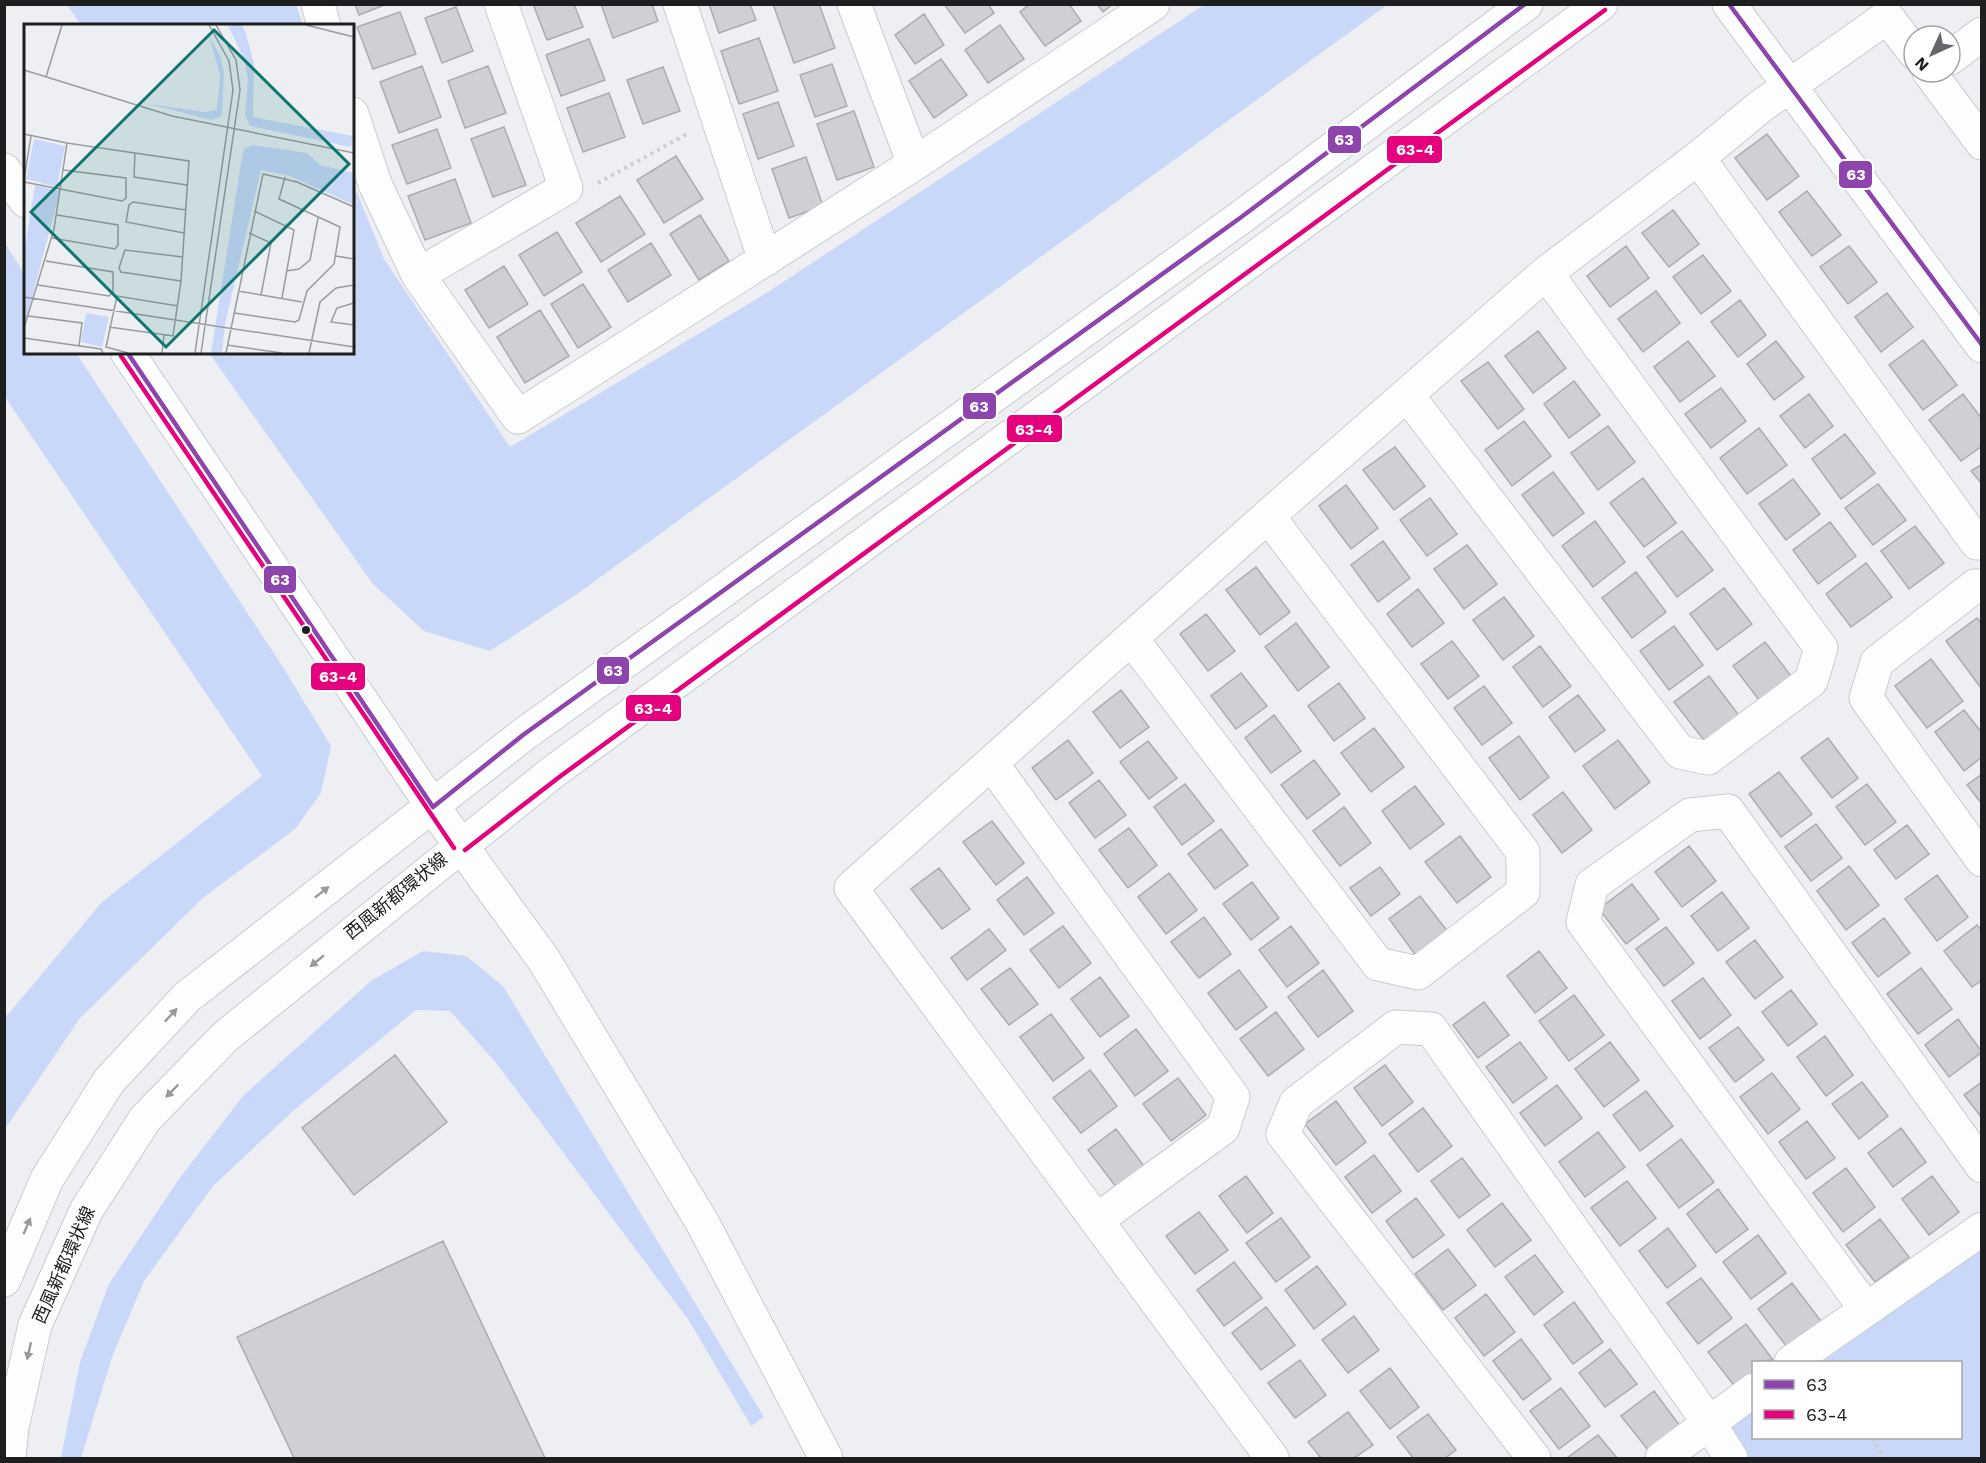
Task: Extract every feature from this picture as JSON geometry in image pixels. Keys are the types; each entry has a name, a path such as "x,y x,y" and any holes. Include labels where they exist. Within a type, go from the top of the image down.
{"street":[{"path":"318,4 323,24"},
{"path":"418,274 566,188 501,4"},
{"path":"680,4 765,260"},
{"path":"854,4 914,164"},
{"path":"354,120 375,184 418,274 518,417 914,164 1153,4"},
{"path":"4,1280 47,1179 109,1081 187,997 523,735 1240,218 1526,4"},
{"name":"西風新都環状線","path":"9,1458 12,1427 35,1325 86,1212 145,1119 226,1036 460,844 553,772 1600,4"},
{"path":"1729,4 1982,346"},
{"path":"1272,1458 851,888 1268,516 1546,273 1789,87 1887,17 1902,33"},
{"path":"1962,46 1982,34"},
{"path":"1943,84 1982,143"},
{"path":"1698,158 1977,543 1982,543"},
{"path":"4,170 24,198"},
{"path":"1408,396 1680,752 1708,758 1811,681 1821,648 1546,273"},
{"path":"128,354 433,807 544,960 696,1212 826,1458"},
{"path":"1131,638 1378,964 1418,973 1523,892 1523,852 1268,516"},
{"path":"1982,586 1975,586 1877,662 1866,698 1982,860"},
{"path":"992,764 1233,1096 1223,1128 1097,1220"},
{"path":"1865,1308 1583,922 1592,885 1690,815 1728,811 1982,1166"},
{"path":"1534,1458 1283,1134 1296,1103 1395,1027 1431,1029 1709,1423 1731,1458"},
{"path":"1792,1361 1865,1308 1982,1229"},
{"path":"1662,1458 1752,1391"}],"path":[{"path":"566,188 592,187 718,117"},
{"path":"1873,1439 1886,1458"}],"shaded area":[{"path":"67,5 296,5 303,24 80,24"},
{"path":"1204,5 1387,5 580,592 490,651 424,631 373,584 210,354 354,354 354,185 384,259 510,447 765,294"},
{"path":"5,243 24,273 24,354 77,354 281,664 331,746 321,793 295,829 204,897 80,1018 5,1129 5,1018 102,902 262,776 5,397"},
{"path":"423,951 466,956 503,986 764,1417 751,1426 690,1322 497,1064 450,1011 416,1010 294,1110 213,1186 144,1281 112,1357 81,1458 61,1457 80,1362 109,1284 179,1179 243,1096 371,981"},
{"path":"1981,1233 1981,1458 1731,1458 1709,1423 1752,1391 1752,1439 1962,1439 1962,1361 1792,1361"}],"building":[{"path":"355,4 387,4 359,15"},
{"path":"533,4 574,4 583,27 547,40"},
{"path":"601,4 652,4 658,21 613,38"},
{"path":"709,4 750,4 756,20 719,33"},
{"path":"773,4 819,4 835,48 794,63"},
{"path":"944,4 988,4 994,13 965,33"},
{"path":"1030,4 1069,4 1081,21 1045,46 1020,12"},
{"path":"1097,4 1113,4 1103,12"},
{"path":"456,7 473,51 442,63 425,18"},
{"path":"400,12 416,54 373,69 357,27"},
{"path":"924,14 944,45 915,64 895,35"},
{"path":"1000,25 1024,59 988,83 965,50"},
{"path":"759,38 778,91 739,104 721,51"},
{"path":"589,39 605,80 561,96 546,55"},
{"path":"941,59 967,95 934,118 909,81"},
{"path":"832,64 847,106 815,117 800,75"},
{"path":"422,66 441,117 399,133 380,82"},
{"path":"488,66 506,113 465,128 448,81"},
{"path":"663,67 680,111 643,124 627,80"},
{"path":"609,93 625,137 583,152 567,108"},
{"path":"778,102 794,146 758,159 743,114"},
{"path":"854,111 874,167 837,180 817,124"},
{"path":"504,127 526,185 493,197 471,139"},
{"path":"437,129 451,168 407,184 392,145"},
{"path":"1767,134 1799,176 1767,200 1735,158"},
{"path":"676,156 703,199 664,223 637,180"},
{"path":"806,157 823,206 789,218 772,169"},
{"path":"455,179 471,223 425,240 408,196"},
{"path":"1807,191 1841,235 1812,256 1779,212"},
{"path":"620,196 645,234 601,262 576,223"},
{"path":"1673,210 1699,244 1669,267 1642,233"},
{"path":"700,215 729,261 699,280 670,234"},
{"path":"557,232 582,272 544,296 519,255"},
{"path":"651,243 671,275 628,302 608,270"},
{"path":"1626,246 1649,278 1610,307 1587,276"},
{"path":"1849,246 1877,282 1848,304 1820,267"},
{"path":"1703,255 1731,291 1701,314 1673,277"},
{"path":"504,266 528,304 489,328 465,290"},
{"path":"583,284 611,327 578,348 551,304"},
{"path":"1656,291 1680,323 1643,352 1618,319"},
{"path":"1887,293 1913,327 1881,352 1855,317"},
{"path":"1740,300 1766,335 1738,357 1711,322"},
{"path":"540,310 569,356 525,383 497,337"},
{"path":"1538,331 1566,368 1533,393 1505,356"},
{"path":"1923,340 1957,385 1923,410 1889,365"},
{"path":"1688,341 1715,376 1680,402 1654,367"},
{"path":"1776,341 1804,377 1774,400 1747,364"},
{"path":"1488,362 1524,409 1498,429 1461,381"},
{"path":"1574,381 1600,415 1569,438 1544,404"},
{"path":"1721,388 1746,421 1711,448 1685,414"},
{"path":"1809,394 1833,426 1805,448 1780,416"},
{"path":"1963,394 1982,419 1982,446 1961,461 1929,420"},
{"path":"1524,421 1551,456 1512,486 1485,450"},
{"path":"1608,426 1635,462 1598,490 1571,453"},
{"path":"1759,428 1787,465 1747,494 1720,458"},
{"path":"1845,434 1875,473 1841,499 1812,459"},
{"path":"1395,447 1425,486 1394,510 1363,470"},
{"path":"1982,464 1982,484 1971,471"},
{"path":"1553,472 1584,513 1553,536 1522,495"},
{"path":"1643,478 1676,523 1644,547 1610,503"},
{"path":"1793,479 1820,514 1786,540 1759,504"},
{"path":"1878,484 1906,520 1873,545 1845,508"},
{"path":"1346,485 1378,528 1351,549 1319,506"},
{"path":"1430,498 1457,534 1427,556 1400,520"},
{"path":"1595,521 1625,562 1593,587 1562,546"},
{"path":"1830,522 1856,556 1818,584 1793,550"},
{"path":"1915,526 1944,563 1909,589 1881,551"},
{"path":"1682,531 1713,570 1677,597 1647,557"},
{"path":"1383,541 1410,578 1378,602 1351,565"},
{"path":"1467,545 1497,584 1464,609 1434,569"},
{"path":"1866,563 1892,597 1851,627 1826,594"},
{"path":"1256,567 1290,612 1260,635 1226,590"},
{"path":"1636,572 1666,612 1632,638 1602,598"},
{"path":"1724,588 1752,624 1717,650 1690,614"},
{"path":"1418,589 1444,623 1412,647 1387,614"},
{"path":"1504,597 1534,636 1503,660 1473,620"},
{"path":"1206,614 1235,651 1208,671 1180,634"},
{"path":"1977,618 1982,624 1981,688 1946,641"},
{"path":"1296,623 1329,667 1298,691 1265,647"},
{"path":"1674,626 1703,665 1669,690 1640,651"},
{"path":"1452,641 1479,676 1448,699 1421,664"},
{"path":"1765,642 1791,676 1759,700 1733,666"},
{"path":"1540,646 1571,686 1543,707 1513,667"},
{"path":"1931,659 1963,701 1927,728 1895,686"},
{"path":"1241,673 1267,706 1236,729 1211,696"},
{"path":"1709,676 1741,718 1707,744 1674,702"},
{"path":"1339,683 1365,718 1334,741 1308,706"},
{"path":"1484,686 1512,723 1482,745 1454,708"},
{"path":"1121,690 1149,727 1120,748 1093,712"},
{"path":"1578,695 1605,730 1575,752 1549,717"},
{"path":"1964,710 1982,733 1982,757 1964,771 1935,732"},
{"path":"1274,715 1301,751 1271,773 1245,738"},
{"path":"1374,728 1404,767 1371,792 1341,753"},
{"path":"1519,736 1549,777 1520,800 1489,758"},
{"path":"1828,738 1858,778 1832,798 1801,758"},
{"path":"1068,740 1093,773 1056,800 1032,768"},
{"path":"1618,740 1650,782 1615,809 1583,766"},
{"path":"1148,741 1177,778 1149,799 1120,762"},
{"path":"1314,760 1340,794 1307,819 1281,785"},
{"path":"1779,772 1812,814 1781,837 1749,794"},
{"path":"1982,774 1982,804 1967,785"},
{"path":"1099,780 1126,815 1095,838 1069,803"},
{"path":"1185,784 1214,821 1182,845 1154,807"},
{"path":"1867,784 1896,822 1865,845 1836,807"},
{"path":"1415,786 1444,824 1410,849 1382,811"},
{"path":"1563,792 1592,830 1562,853 1533,815"},
{"path":"1344,807 1371,843 1340,866 1313,831"},
{"path":"992,821 1024,863 996,885 963,842"},
{"path":"1816,824 1842,858 1811,881 1785,847"},
{"path":"1907,825 1929,854 1896,879 1874,850"},
{"path":"1129,828 1157,865 1128,888 1099,850"},
{"path":"1221,829 1248,865 1215,889 1188,854"},
{"path":"1460,836 1491,877 1457,903 1425,862"},
{"path":"1689,846 1716,881 1682,907 1655,872"},
{"path":"1849,866 1879,905 1846,930 1817,891"},
{"path":"1380,867 1400,894 1371,916 1350,888"},
{"path":"939,868 970,909 942,929 911,889"},
{"path":"1169,873 1197,910 1166,934 1138,897"},
{"path":"1937,875 1968,917 1937,941 1905,899"},
{"path":"1027,877 1054,913 1024,935 997,900"},
{"path":"1252,882 1279,918 1251,940 1223,904"},
{"path":"1632,884 1659,919 1626,944 1599,909"},
{"path":"1722,892 1749,928 1718,951 1691,916"},
{"path":"1420,896 1449,933 1417,957 1389,919"},
{"path":"1204,917 1231,954 1199,978 1171,942"},
{"path":"1884,918 1910,953 1878,977 1852,943"},
{"path":"1977,925 1982,931 1982,980 1972,987 1944,951"},
{"path":"1063,926 1091,963 1059,988 1030,950"},
{"path":"1291,926 1319,963 1287,987 1259,950"},
{"path":"1666,927 1694,963 1664,986 1636,949"},
{"path":"989,929 1006,950 967,980 951,958"},
{"path":"1755,940 1783,977 1755,999 1726,962"},
{"path":"1539,951 1567,988 1535,1013 1507,976"},
{"path":"1010,968 1038,1004 1009,1025 981,989"},
{"path":"1921,968 1952,1009 1918,1034 1887,994"},
{"path":"1239,970 1267,1007 1236,1030 1208,993"},
{"path":"1323,970 1353,1011 1318,1037 1288,997"},
{"path":"1100,977 1129,1016 1100,1037 1071,999"},
{"path":"1703,978 1731,1015 1700,1039 1672,1001"},
{"path":"1791,990 1817,1024 1788,1046 1762,1012"},
{"path":"1574,995 1604,1035 1569,1061 1539,1021"},
{"path":"1484,1002 1509,1035 1478,1058 1453,1025"},
{"path":"1276,1012 1304,1049 1268,1076 1240,1039"},
{"path":"1051,1014 1084,1058 1053,1081 1020,1037"},
{"path":"1958,1019 1982,1052 1949,1077 1925,1045"},
{"path":"1738,1027 1764,1060 1735,1082 1709,1048"},
{"path":"1136,1029 1168,1071 1135,1096 1104,1054"},
{"path":"1825,1036 1853,1075 1826,1096 1797,1057"},
{"path":"1520,1042 1547,1078 1513,1103 1486,1067"},
{"path":"1610,1042 1639,1080 1604,1107 1575,1069"},
{"path":"395,1055 447,1122 354,1195 302,1128"},
{"path":"1385,1065 1413,1102 1382,1126 1354,1088"},
{"path":"1090,1070 1117,1106 1081,1133 1053,1098"},
{"path":"1772,1073 1800,1109 1768,1134 1740,1097"},
{"path":"1178,1078 1206,1115 1171,1141 1143,1104"},
{"path":"1862,1082 1888,1116 1859,1139 1832,1104"},
{"path":"1982,1082 1982,1118 1964,1095"},
{"path":"1557,1085 1582,1118 1545,1146 1520,1113"},
{"path":"1646,1091 1673,1126 1640,1151 1613,1115"},
{"path":"1336,1101 1366,1142 1336,1165 1305,1124"},
{"path":"1423,1108 1452,1146 1418,1172 1389,1134"},
{"path":"1807,1121 1835,1158 1806,1179 1779,1142"},
{"path":"1901,1128 1926,1162 1893,1187 1868,1153"},
{"path":"1116,1129 1147,1170 1119,1191 1088,1150"},
{"path":"1598,1132 1625,1167 1585,1197 1559,1162"},
{"path":"1681,1139 1714,1182 1679,1208 1647,1165"},
{"path":"1374,1155 1401,1191 1372,1213 1345,1177"},
{"path":"1462,1158 1490,1195 1459,1218 1431,1181"},
{"path":"1846,1168 1875,1207 1843,1232 1813,1193"},
{"path":"1246,1176 1273,1213 1247,1233 1219,1196"},
{"path":"1932,1176 1959,1212 1929,1235 1902,1199"},
{"path":"1627,1181 1656,1218 1620,1246 1591,1208"},
{"path":"1718,1189 1748,1229 1716,1253 1687,1214"},
{"path":"1416,1198 1444,1235 1413,1258 1386,1221"},
{"path":"1502,1203 1531,1240 1495,1267 1467,1230"},
{"path":"1199,1212 1228,1250 1195,1274 1166,1236"},
{"path":"1281,1218 1310,1257 1276,1282 1246,1243"},
{"path":"1880,1219 1909,1257 1875,1282 1846,1245"},
{"path":"1668,1228 1696,1266 1667,1288 1639,1251"},
{"path":"1758,1235 1786,1273 1751,1299 1723,1262"},
{"path":"443,1241 545,1458 294,1458 237,1337"},
{"path":"1448,1249 1476,1285 1443,1310 1415,1274"},
{"path":"1535,1255 1563,1292 1534,1315 1505,1277"},
{"path":"1234,1262 1262,1298 1224,1326 1197,1290"},
{"path":"1317,1266 1346,1304 1314,1329 1285,1290"},
{"path":"1701,1278 1732,1318 1698,1344 1667,1303"},
{"path":"1792,1283 1821,1321 1787,1347 1758,1309"},
{"path":"1486,1294 1515,1332 1484,1356 1455,1318"},
{"path":"1574,1302 1603,1342 1573,1364 1544,1325"},
{"path":"1266,1307 1295,1345 1261,1370 1232,1333"},
{"path":"1354,1316 1379,1350 1348,1373 1322,1340"},
{"path":"1746,1324 1773,1360 1752,1361 1752,1376 1736,1388 1708,1352"},
{"path":"1521,1339 1551,1379 1523,1400 1493,1361"},
{"path":"1610,1349 1637,1384 1605,1407 1579,1373"},
{"path":"1300,1360 1326,1395 1295,1418 1268,1383"},
{"path":"1390,1368 1419,1407 1390,1429 1360,1391"},
{"path":"1561,1388 1590,1426 1559,1449 1530,1411"},
{"path":"1654,1391 1680,1426 1648,1450 1621,1416"},
{"path":"1348,1412 1373,1445 1354,1458 1321,1458 1308,1442"},
{"path":"1428,1414 1456,1450 1445,1458 1413,1458 1397,1437"},
{"path":"1598,1435 1617,1458 1567,1458"}],"transit line":[{"name":"63","path":"433,807 523,735 1240,218 1525,4"},
{"name":"63","path":"1729,4 1982,345"},
{"name":"63-4","path":"465,850 558,778 1605,10"},
{"name":"63","path":"128,354 433,807"},
{"name":"63-4","path":"121,356 454,848"}]}
